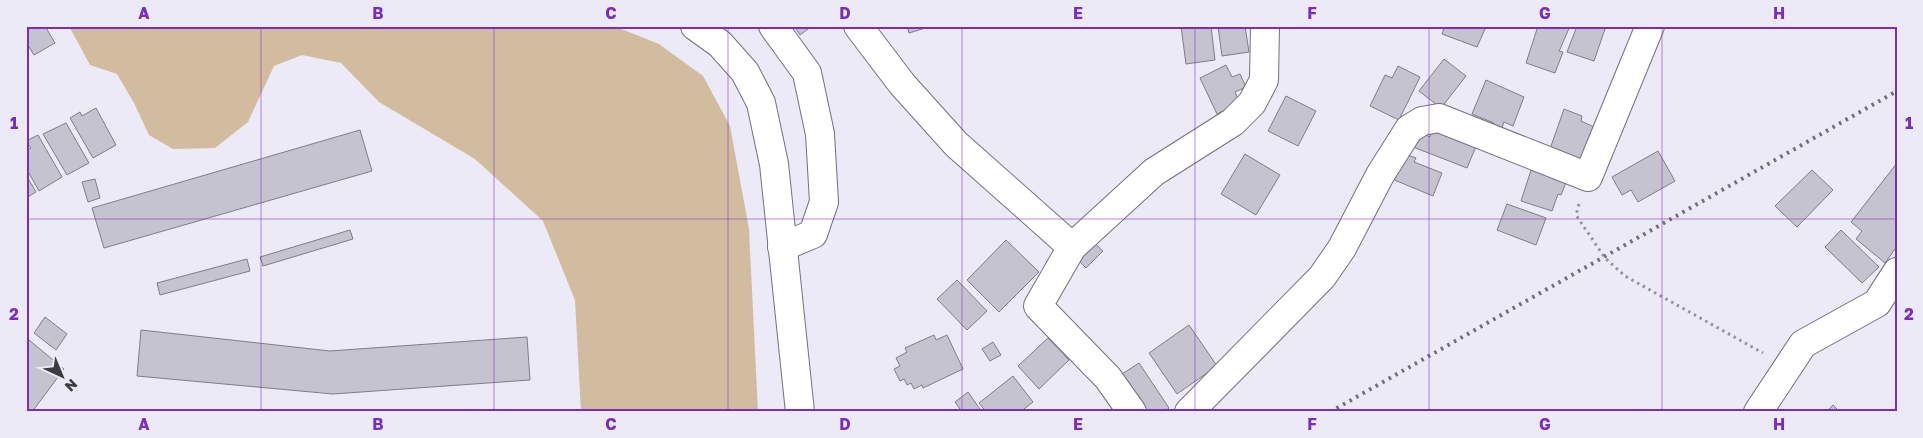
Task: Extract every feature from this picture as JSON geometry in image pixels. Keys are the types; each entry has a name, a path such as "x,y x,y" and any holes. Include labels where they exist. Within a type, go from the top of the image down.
{"street":[{"path":"694,26 720,44 744,72 761,103 774,164 800,412"},
{"path":"773,26 807,73 820,134 824,202 813,234 782,247"},
{"path":"858,26 902,84 956,144 1072,247"},
{"path":"1132,412 1108,378 1038,306 1072,247 1154,172 1233,122 1252,103 1264,80 1265,26"},
{"path":"1189,412 1322,277 1342,248 1380,175 1408,129 1422,121 1439,118 1588,177 1650,26"},
{"path":"1758,412 1803,344 1877,303 1897,272"}],"path":[{"path":"1588,177 1576,215 1605,258 1625,276 1787,366"}],"shaded area":[{"path":"69,26 614,26 659,44 703,76 730,126 749,229 758,412 581,412 575,300 543,221 475,159 379,102 341,63 302,55 274,66 248,122 215,148 173,149 149,135 134,103 117,74 90,65"}],"building":[{"path":"26,26 45,26 55,43 34,55 26,42"},
{"path":"794,26 812,26 800,35"},
{"path":"907,26 932,26 909,33"},
{"path":"1181,26 1211,26 1215,60 1186,64"},
{"path":"1218,26 1245,26 1249,52 1222,56"},
{"path":"1445,26 1478,26 1485,29 1477,47 1442,34"},
{"path":"1538,26 1570,26 1559,51 1563,52 1555,73 1526,63"},
{"path":"1577,26 1606,26 1594,61 1567,52"},
{"path":"1444,59 1466,76 1441,108 1419,91"},
{"path":"1226,65 1232,77 1240,74 1246,87 1235,92 1240,103 1217,114 1200,78"},
{"path":"1398,66 1420,77 1399,120 1370,106 1385,75 1392,78"},
{"path":"1486,80 1524,97 1513,126 1504,122 1501,130 1492,127 1494,123 1472,114"},
{"path":"1286,96 1316,111 1298,146 1268,131"},
{"path":"96,108 116,145 93,158 70,118 80,112 82,116"},
{"path":"1564,109 1582,116 1581,121 1594,127 1581,160 1550,149"},
{"path":"66,123 89,163 67,175 43,134"},
{"path":"1434,127 1477,144 1467,168 1413,147 1419,132 1430,137"},
{"path":"360,130 372,171 104,248 92,208"},
{"path":"38,135 62,177 39,191 26,168 26,151 31,148 26,141"},
{"path":"1658,151 1675,181 1638,202 1631,190 1622,195 1612,177"},
{"path":"1402,153 1416,158 1414,162 1442,173 1433,196 1392,179"},
{"path":"1245,154 1280,175 1256,215 1221,194"},
{"path":"1897,163 1897,246 1885,263 1856,239 1862,231 1851,222"},
{"path":"1532,167 1567,180 1561,195 1558,194 1552,211 1521,201"},
{"path":"1812,170 1833,190 1797,227 1775,206"},
{"path":"26,175 36,192 26,198"},
{"path":"95,179 100,198 88,202 82,182"},
{"path":"1507,204 1546,218 1536,245 1497,230"},
{"path":"350,230 353,239 263,266 260,257"},
{"path":"1841,230 1879,267 1862,283 1825,247"},
{"path":"1006,240 1039,272 999,312 967,280"},
{"path":"1093,242 1103,251 1086,268 1076,258"},
{"path":"247,259 250,271 160,295 157,283"},
{"path":"957,280 987,311 967,330 937,299"},
{"path":"45,317 67,334 56,350 34,333"},
{"path":"1189,325 1217,366 1177,394 1149,353"},
{"path":"141,330 330,351 527,337 530,380 333,394 137,376"},
{"path":"934,335 936,340 947,335 963,369 923,388 922,385 914,389 911,383 907,385 904,379 900,381 894,369 900,366 896,358 907,352 905,348"},
{"path":"1048,338 1069,360 1039,389 1018,366"},
{"path":"29,340 64,369 32,412 26,412 26,344"},
{"path":"993,342 1001,355 990,361 982,349"},
{"path":"1139,363 1169,408 1164,412 1144,412 1119,376"},
{"path":"1013,376 1033,402 1020,412 986,412 979,403"},
{"path":"968,392 982,412 962,412 955,402"},
{"path":"1833,405 1840,412 1826,412"}],"railway":[{"path":"1330,412 1897,91"}]}
